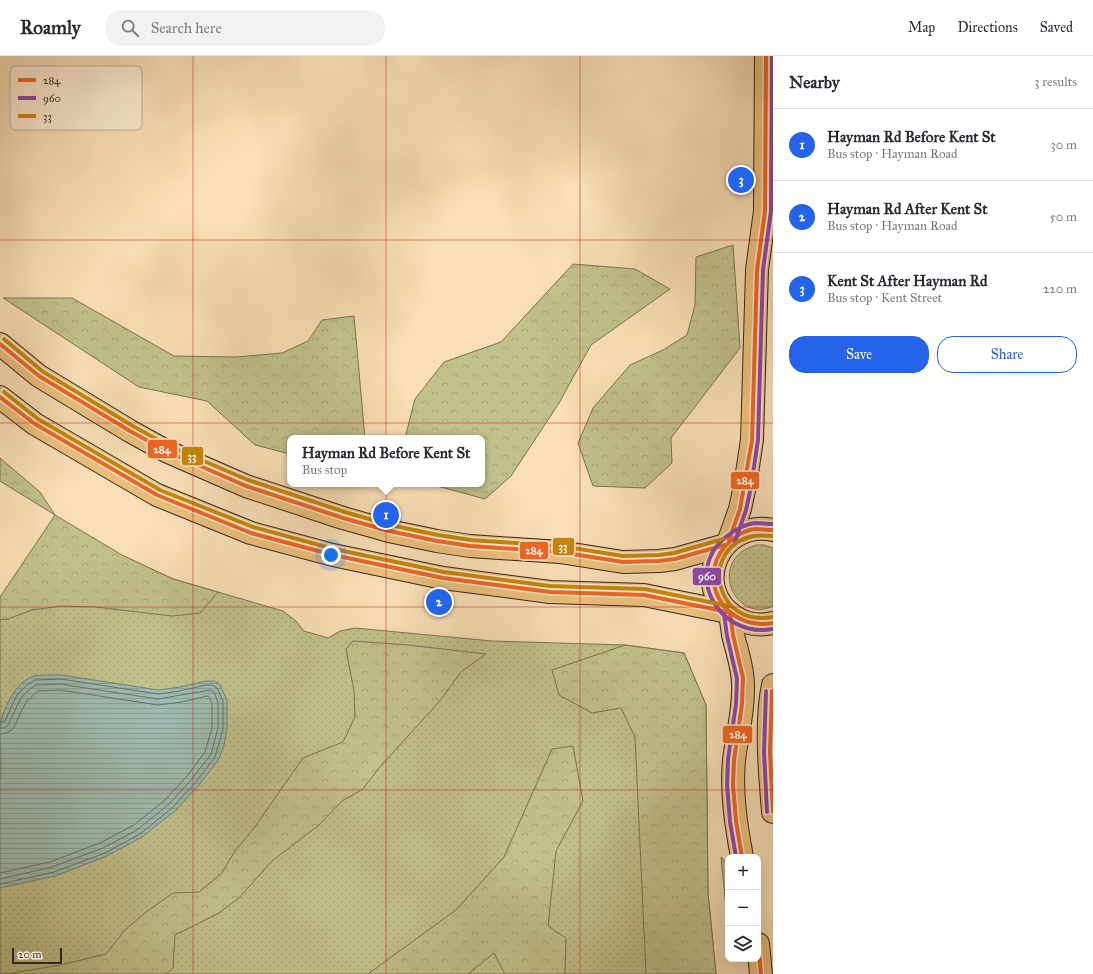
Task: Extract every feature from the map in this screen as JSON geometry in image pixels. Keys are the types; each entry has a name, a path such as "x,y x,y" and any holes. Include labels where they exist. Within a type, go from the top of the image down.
{"main road":[{"path":"766,56 764,211 756,270 752,440 740,509 727,542 715,560 713,579 717,597 729,612 744,622 751,624 759,625 773,623"},
{"path":"764,211 773,254"},
{"path":"0,344 39,376 166,451 246,486 343,518 389,531 464,545 496,549 560,552 623,562 675,559 727,542 742,532 764,528 773,530"},
{"path":"0,397 35,424 157,495 251,533 333,555 442,578 550,592 644,596 729,612"},
{"path":"729,612 733,636 742,667 743,683 742,713 734,760 733,782 733,806 741,854"},
{"path":"773,686 770,728 773,812"},
{"path":"760,962 761,974"}],"green space":[{"path":"733,245 740,348 671,438 672,463 645,488 593,486 578,443 593,408 630,365 663,350 687,335 695,305 696,257"},
{"path":"573,264 635,269 670,289 591,345 559,403 511,476 485,499 441,487 485,487 485,435 406,435 415,399 444,362 501,342"},
{"path":"3,298 72,298 174,356 236,357 282,353 308,341 322,320 354,316 365,435 287,435 287,453 255,445 207,401 139,387"},
{"path":"0,458 40,492 55,515 0,481"},
{"path":"55,515 122,555 173,579 218,592 200,613 172,616 96,607 62,606 32,610 8,619 0,620 0,597"},
{"path":"757,545 773,548 773,606 759,609 747,606 737,598 731,588 729,575 732,563 741,552"},
{"path":"121,555 173,579 283,611 296,621 304,631 328,638 340,631 355,628 492,641 625,645 684,653 706,705 708,893 716,974 0,974 0,597"},
{"path":"353,641 408,645 486,654 462,671 439,702 378,769 363,789 342,801 319,825 272,861 239,898 219,913 175,935 173,968 166,974 0,974 61,965 106,954 125,930 146,912 173,893 199,892 221,874 235,851 254,828 303,758 343,742 355,717 354,691 346,649"},
{"path":"625,645 684,653 706,705 708,893 716,974 646,974 635,737 621,708 592,713 559,695 552,670"},
{"path":"573,746 583,801 556,851 548,926 566,938 565,974 505,974 494,953 468,974 368,974 456,910 504,857 552,749"},
{"path":"721,857 725,862 725,898"}],"water":[{"path":"61,675 158,690 206,681 214,681 220,685 227,700 227,729 224,745 219,759 199,785 175,811 142,837 107,856 55,876 0,888 1,722 10,698 21,684 34,676"}],"transit line":[{"name":"284","path":"729,540 740,509 752,440 757,270 765,211 766,56"},
{"name":"960","path":"735,542 746,510 758,440 763,270 771,211 772,56"},
{"name":"33","path":"4,339 42,371 169,446 248,480 345,512 390,525 471,540 560,546 623,556 674,553 723,539"},
{"name":"284","path":"0,344 39,376 166,451 246,486 343,518 389,531 470,546 560,552 623,562 675,559 725,545"},
{"name":"33","path":"4,392 38,419 160,490 253,527 334,549 444,572 550,586 645,589 729,606"},
{"name":"284","path":"0,397 35,424 157,495 251,533 333,555 443,578 550,592 644,595 728,612"},
{"name":"960","path":"773,524 755,523 733,532 727,536 714,550 707,567 707,583 712,599 722,613 736,624 753,629 773,629"},
{"name":"284","path":"773,530 757,529 743,532 738,535 721,552 714,567 714,582 718,597 727,609 739,618 755,623 773,623"},
{"name":"33","path":"772,617 752,617 737,610 726,599 720,584 720,569 725,554 737,543 754,536 773,536"},
{"name":"284","path":"730,613 733,635 743,678 742,704 734,760 733,785 736,821 742,854"},
{"name":"960","path":"724,614 727,636 737,679 736,704 728,759 727,785 730,822 735,854"},
{"name":"960","path":"766,691 764,752 767,812"},
{"name":"284","path":"772,691 770,752 773,812"},
{"name":"284","path":"760,962 761,974"}],"place":[{"name":"Kent St After Hayman Rd","path":"741,180"},
{"name":"Hayman Rd Before Kent St","path":"386,515"},
{"name":"Hayman Rd After Kent St","path":"439,602"}]}
